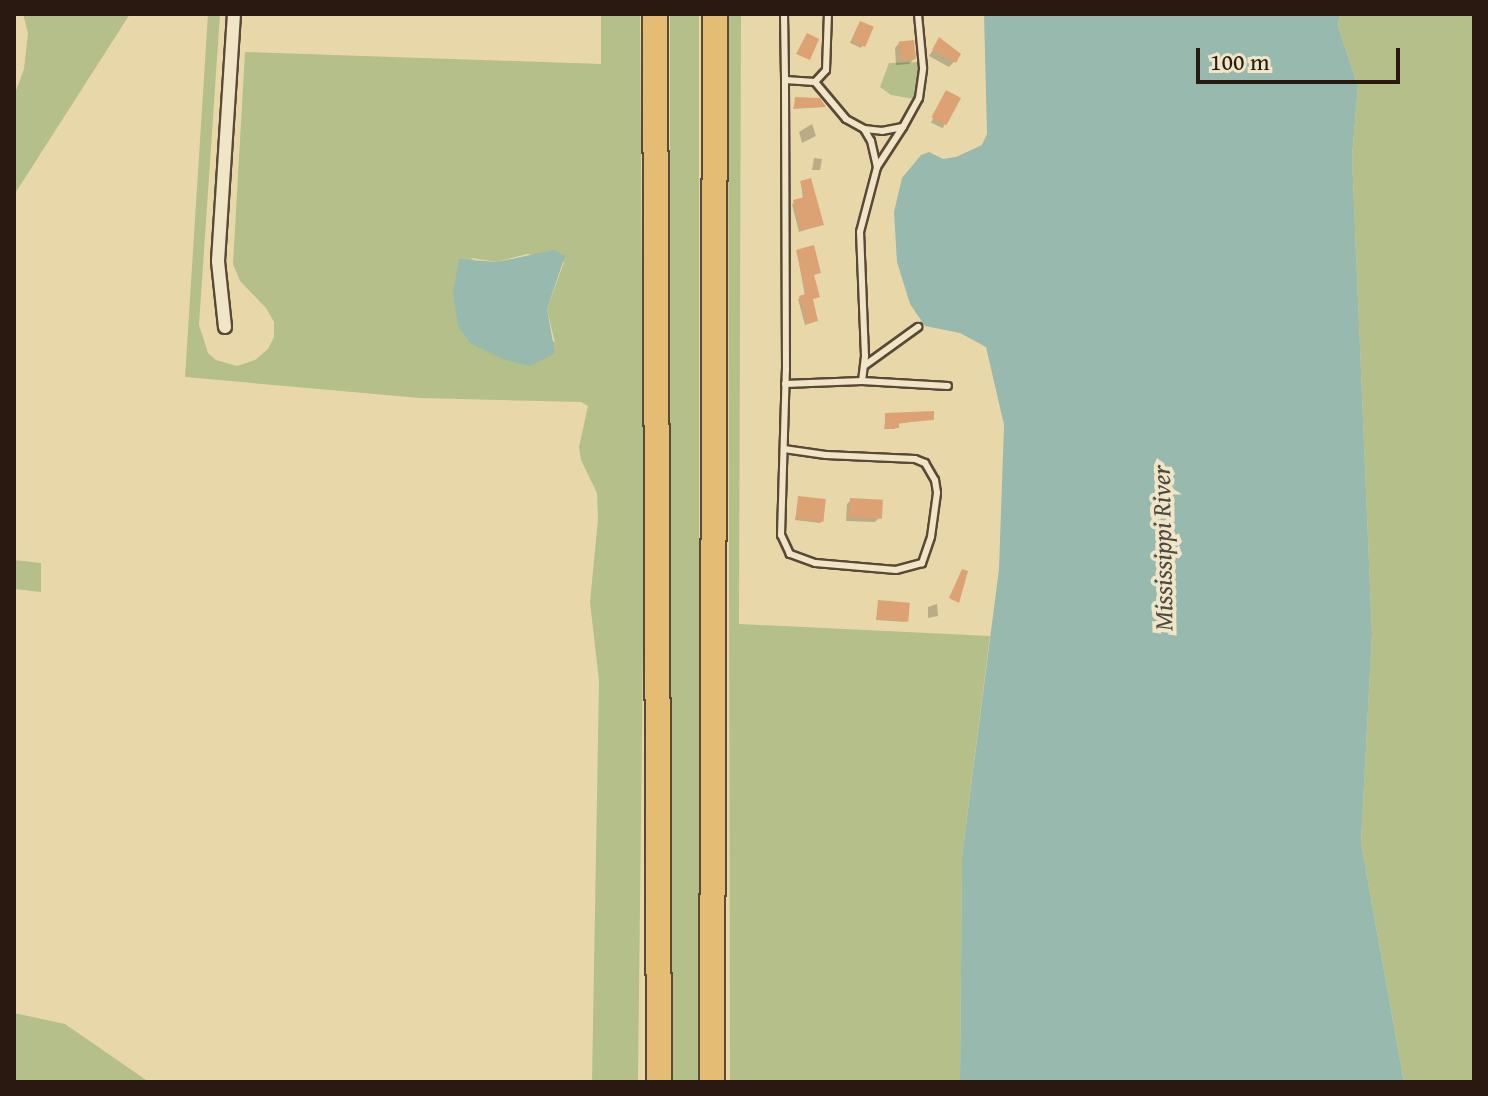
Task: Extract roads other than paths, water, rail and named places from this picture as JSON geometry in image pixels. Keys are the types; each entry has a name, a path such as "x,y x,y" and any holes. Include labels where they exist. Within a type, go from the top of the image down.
{"highway":[{"path":"655,14 657,1082"},
{"path":"713,1082 715,14"}],"street":[{"path":"225,327 218,261 234,14"}],"lane":[{"path":"784,14 785,384 781,535 790,554 815,563 896,570 922,563 931,537 937,493 935,480 925,463 915,459 826,455 784,449"},
{"path":"815,82 826,70 828,14"},
{"path":"862,381 860,232 877,167 919,98 923,68 918,14"},
{"path":"785,80 815,82 846,119 864,129 882,131 903,127"},
{"path":"864,129 874,150 877,167"},
{"path":"864,366 918,327"},
{"path":"785,384 862,381 948,386"}],"water":[{"name":"Mississippi River","path":"984,14 1340,14 1338,26 1358,87 1352,157 1372,633 1361,843 1404,1082 960,1082 962,856 999,569 1004,425 986,347 960,333 925,326 910,304 897,262 894,212 902,178 921,155 929,152 943,159 956,157 982,145 987,134"},
{"path":"554,250 565,256 547,309 555,353 530,366 505,360 470,343 458,326 453,293 459,259 497,262"}]}
